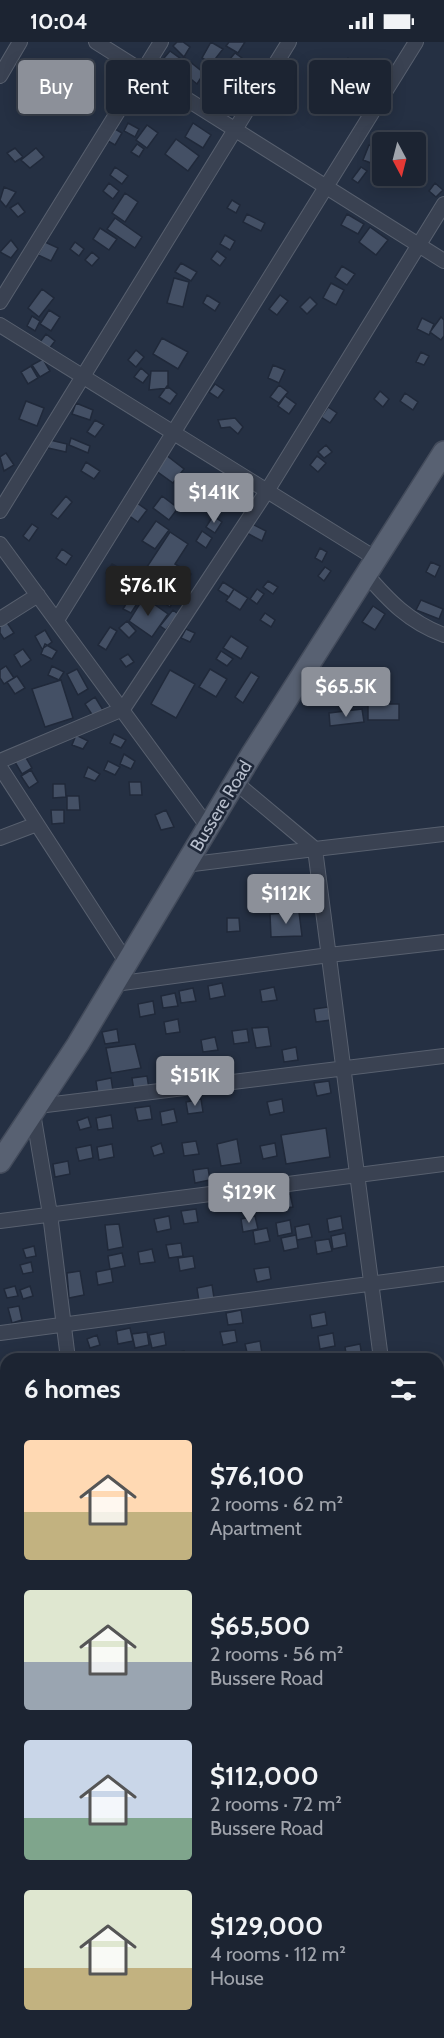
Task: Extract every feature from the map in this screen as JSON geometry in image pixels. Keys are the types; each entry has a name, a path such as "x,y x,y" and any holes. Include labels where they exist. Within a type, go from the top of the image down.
{"main road":[{"name":"Bussere Road","path":"0,1162 115,984 235,782 370,565 436,476 444,452"}],"street":[{"path":"0,76 20,42"},
{"path":"96,42 125,60"},
{"path":"149,60 161,42"},
{"path":"0,511 289,42"},
{"path":"57,620 416,42"},
{"path":"190,101 420,243 444,261"},
{"path":"0,302 116,114"},
{"path":"0,761 123,710 267,491 444,204"},
{"path":"0,325 267,491 370,565 397,609 426,628 444,634"},
{"path":"0,544 208,827"},
{"path":"0,619 38,595"},
{"path":"0,767 127,963"},
{"path":"235,782 315,849 380,1353"},
{"path":"0,838 37,824"},
{"path":"185,865 444,834"},
{"path":"115,984 444,942"},
{"path":"67,1353 36,1109 444,1056"},
{"path":"0,1221 444,1164"},
{"path":"0,1334 371,1282 444,1274"}],"building":[{"path":"177,42 183,42 190,47 184,57 173,46"},
{"path":"211,42 223,49 214,60 202,58"},
{"path":"229,42 245,42 238,53 226,46"},
{"path":"170,51 181,59 166,60 164,58"},
{"path":"235,53 245,60 229,60"},
{"path":"190,62 202,71 197,84 190,78"},
{"path":"128,123 139,129 135,137 124,131"},
{"path":"193,123 211,135 203,148 185,137"},
{"path":"147,125 158,133 147,148 136,140"},
{"path":"115,129 122,133 115,145 108,141"},
{"path":"176,139 199,156 188,171 165,154"},
{"path":"137,144 144,149 139,157 131,152"},
{"path":"369,145 372,146 371,163 363,160"},
{"path":"15,148 23,157 15,162 7,153"},
{"path":"36,148 44,157 30,168 21,160"},
{"path":"115,167 128,176 122,184 110,175"},
{"path":"361,167 367,171 358,183 352,179"},
{"path":"109,183 119,191 113,199 103,191"},
{"path":"435,183 443,190 436,197 429,191"},
{"path":"4,187 16,192 6,207 0,200"},
{"path":"125,193 138,202 125,222 112,213"},
{"path":"232,200 240,205 236,213 227,208"},
{"path":"18,203 25,212 18,217 10,208"},
{"path":"247,214 265,223 261,231 243,222"},
{"path":"347,214 364,224 358,234 341,225"},
{"path":"115,218 142,237 135,248 107,229"},
{"path":"370,227 388,240 376,255 359,242"},
{"path":"100,228 117,239 109,250 93,239"},
{"path":"225,235 235,241 230,250 220,244"},
{"path":"11,240 18,249 11,258 0,252"},
{"path":"45,242 58,248 51,261 38,255"},
{"path":"75,242 84,249 79,256 70,249"},
{"path":"217,251 226,258 220,266 211,259"},
{"path":"92,252 99,258 92,266 85,260"},
{"path":"181,263 197,272 191,281 175,272"},
{"path":"342,266 355,274 347,285 335,277"},
{"path":"174,278 189,282 183,307 167,303"},
{"path":"331,283 344,290 336,305 323,298"},
{"path":"42,289 54,298 39,317 28,308"},
{"path":"207,295 220,303 215,311 203,303"},
{"path":"280,295 288,301 277,315 269,309"},
{"path":"310,297 317,304 307,314 300,307"},
{"path":"49,310 60,317 51,331 40,324"},
{"path":"32,316 40,321 35,331 27,326"},
{"path":"441,317 444,320 444,336 441,340 430,332"},
{"path":"422,318 434,324 429,335 417,329"},
{"path":"46,334 55,341 49,349 40,342"},
{"path":"162,338 188,352 178,369 153,354"},
{"path":"136,350 144,357 136,367 128,360"},
{"path":"421,352 429,356 424,365 416,362"},
{"path":"43,359 50,371 40,377 32,365"},
{"path":"273,365 285,370 279,383 268,378"},
{"path":"31,366 38,378 28,384 21,372"},
{"path":"141,368 149,375 143,383 134,377"},
{"path":"151,371 168,371 168,388 149,390"},
{"path":"215,384 224,390 218,398 209,392"},
{"path":"279,385 288,392 279,403 270,397"},
{"path":"167,386 177,394 170,404 159,397"},
{"path":"380,391 389,399 383,407 374,399"},
{"path":"405,393 418,402 413,410 400,401"},
{"path":"285,396 296,404 289,414 278,406"},
{"path":"26,401 44,408 37,426 19,419"},
{"path":"76,403 93,410 90,420 72,414"},
{"path":"328,407 337,413 330,423 321,417"},
{"path":"235,418 243,427 238,434 230,427 221,428 218,420"},
{"path":"95,420 104,425 95,437 87,432"},
{"path":"71,438 90,446 88,453 69,445"},
{"path":"50,440 67,444 66,452 48,448"},
{"path":"326,445 332,452 324,458 318,452"},
{"path":"6,453 14,465 4,471 0,457"},
{"path":"166,455 184,469 173,483 155,470"},
{"path":"317,456 326,463 318,472 310,465"},
{"path":"86,462 100,471 94,479 81,471"},
{"path":"66,496 72,502 58,519 51,514"},
{"path":"162,496 178,508 169,520 153,508"},
{"path":"137,503 147,510 138,522 128,515"},
{"path":"213,516 222,522 215,533 206,527"},
{"path":"156,521 169,530 155,549 142,541"},
{"path":"250,523 266,531 262,541 245,532"},
{"path":"32,524 38,528 29,541 23,536"},
{"path":"202,531 212,538 206,548 196,541"},
{"path":"170,532 188,544 175,564 191,574 170,607 154,596 159,587 141,576"},
{"path":"320,548 327,552 322,562 315,558"},
{"path":"62,549 72,556 66,565 56,558"},
{"path":"431,562 440,566 435,577 426,572"},
{"path":"112,564 138,579 132,588 106,573"},
{"path":"325,567 331,571 324,581 318,576"},
{"path":"137,579 153,587 149,596 132,588"},
{"path":"268,581 278,587 273,594 263,587"},
{"path":"223,582 234,589 229,597 218,590"},
{"path":"234,589 248,598 240,610 226,601"},
{"path":"257,589 264,594 257,604 250,599"},
{"path":"132,594 140,599 131,613 123,609"},
{"path":"144,597 168,614 152,637 129,621"},
{"path":"421,600 443,609 439,619 416,610"},
{"path":"373,606 385,614 375,630 362,622"},
{"path":"173,610 178,614 166,630 160,626"},
{"path":"265,613 275,620 271,627 260,620"},
{"path":"6,621 14,633 4,639 0,633 0,625"},
{"path":"127,621 136,631 129,638 119,628"},
{"path":"110,627 117,631 106,650 98,645"},
{"path":"186,629 195,633 190,642 181,638"},
{"path":"45,630 52,642 42,649 35,636"},
{"path":"231,636 248,647 241,659 223,648"},
{"path":"45,644 57,651 52,659 41,654"},
{"path":"23,649 31,660 21,667 14,655"},
{"path":"221,651 233,659 227,666 216,659"},
{"path":"128,654 134,662 126,667 120,659"},
{"path":"6,666 14,678 4,684 0,678 0,670"},
{"path":"52,666 64,672 59,680 48,675"},
{"path":"77,669 88,689 78,695 67,674"},
{"path":"210,669 227,679 216,697 199,687"},
{"path":"170,670 195,684 176,718 151,704"},
{"path":"251,672 259,677 243,703 235,697"},
{"path":"17,676 25,688 15,694 7,682"},
{"path":"61,680 73,718 45,727 32,689"},
{"path":"95,697 103,710 93,716 85,704"},
{"path":"368,704 399,704 399,720 368,720"},
{"path":"362,709 364,722 330,726 329,713"},
{"path":"114,734 126,740 121,748 110,743"},
{"path":"76,735 88,741 83,749 72,745"},
{"path":"124,754 135,761 131,769 120,764"},
{"path":"25,756 32,768 22,774 15,762"},
{"path":"108,761 120,767 115,775 104,770"},
{"path":"88,767 100,774 95,781 84,777"},
{"path":"31,770 38,782 29,788 21,776"},
{"path":"129,782 141,782 142,795 130,795"},
{"path":"53,784 65,784 66,797 53,798"},
{"path":"67,796 79,796 80,810 67,810"},
{"path":"51,810 64,810 64,823 52,824"},
{"path":"166,810 174,827 161,830 155,815"},
{"path":"299,912 302,936 271,937 270,914"},
{"path":"227,918 239,918 240,931 227,932"},
{"path":"222,983 225,996 210,999 208,986"},
{"path":"274,987 277,1000 262,1002 260,990"},
{"path":"193,988 196,1001 181,1003 179,991"},
{"path":"175,993 178,1006 163,1008 161,996"},
{"path":"153,1001 155,1014 140,1017 138,1004"},
{"path":"328,1007 331,1020 316,1022 314,1009"},
{"path":"178,1019 180,1032 166,1034 164,1022"},
{"path":"268,1027 271,1046 256,1048 252,1028"},
{"path":"117,1029 119,1042 105,1044 102,1032"},
{"path":"247,1029 249,1042 234,1044 232,1031"},
{"path":"215,1037 218,1050 203,1052 201,1040"},
{"path":"135,1044 141,1068 111,1073 106,1048"},
{"path":"296,1047 298,1060 284,1062 282,1050"},
{"path":"200,1057 202,1070 187,1072 185,1060"},
{"path":"230,1059 232,1072 218,1075 215,1062"},
{"path":"147,1076 149,1089 134,1091 132,1078"},
{"path":"111,1078 113,1091 98,1094 96,1081"},
{"path":"329,1081 331,1093 317,1096 314,1083"},
{"path":"201,1099 203,1112 188,1114 186,1102"},
{"path":"282,1099 284,1112 270,1115 267,1102"},
{"path":"150,1106 152,1119 138,1121 135,1108"},
{"path":"174,1109 177,1122 162,1125 160,1112"},
{"path":"111,1115 113,1128 98,1130 96,1118"},
{"path":"88,1117 91,1127 80,1130 77,1121"},
{"path":"326,1128 330,1157 286,1164 281,1135"},
{"path":"237,1139 241,1163 221,1166 217,1144"},
{"path":"196,1141 199,1154 184,1156 182,1143"},
{"path":"161,1143 164,1153 154,1156 151,1147"},
{"path":"275,1143 277,1156 263,1159 260,1146"},
{"path":"112,1144 114,1157 99,1160 97,1147"},
{"path":"91,1145 93,1158 79,1161 76,1148"},
{"path":"68,1161 70,1174 55,1177 53,1164"},
{"path":"208,1168 210,1180 195,1183 193,1170"},
{"path":"290,1194 293,1207 278,1209 276,1197"},
{"path":"272,1197 274,1210 259,1212 257,1200"},
{"path":"196,1209 198,1222 184,1224 181,1211"},
{"path":"169,1216 171,1229 157,1232 154,1219"},
{"path":"255,1216 258,1229 243,1232 241,1219"},
{"path":"341,1216 343,1229 329,1232 327,1219"},
{"path":"290,1220 292,1233 278,1236 276,1223"},
{"path":"119,1224 123,1247 108,1250 105,1225"},
{"path":"309,1224 312,1237 297,1240 295,1227"},
{"path":"267,1228 270,1241 255,1244 253,1231"},
{"path":"345,1233 347,1246 333,1249 331,1236"},
{"path":"296,1235 298,1248 284,1251 281,1238"},
{"path":"329,1239 332,1251 317,1254 315,1241"},
{"path":"181,1243 183,1256 169,1258 166,1245"},
{"path":"34,1246 36,1256 26,1258 23,1249"},
{"path":"152,1249 155,1262 140,1264 138,1252"},
{"path":"122,1253 125,1266 110,1269 108,1256"},
{"path":"193,1256 195,1268 180,1271 178,1258"},
{"path":"31,1262 33,1272 23,1274 20,1265"},
{"path":"269,1267 271,1279 257,1282 254,1269"},
{"path":"111,1269 113,1282 98,1285 96,1272"},
{"path":"80,1271 84,1295 69,1298 67,1273"},
{"path":"212,1285 214,1298 199,1301 197,1288"},
{"path":"15,1286 18,1296 7,1298 4,1289"},
{"path":"30,1286 33,1296 23,1299 20,1290"},
{"path":"19,1306 22,1320 12,1323 8,1308"},
{"path":"241,1310 243,1323 228,1325 226,1313"},
{"path":"325,1312 327,1325 312,1328 310,1315"},
{"path":"130,1328 133,1341 118,1344 116,1331"},
{"path":"235,1330 237,1342 223,1345 220,1332"},
{"path":"147,1332 149,1345 135,1348 132,1334"},
{"path":"164,1332 166,1345 152,1348 149,1335"},
{"path":"333,1333 335,1346 320,1349 318,1336"},
{"path":"97,1335 100,1345 90,1348 87,1339"},
{"path":"260,1341 262,1353 247,1353 245,1344"},
{"path":"360,1344 361,1353 346,1353 345,1347"}]}
